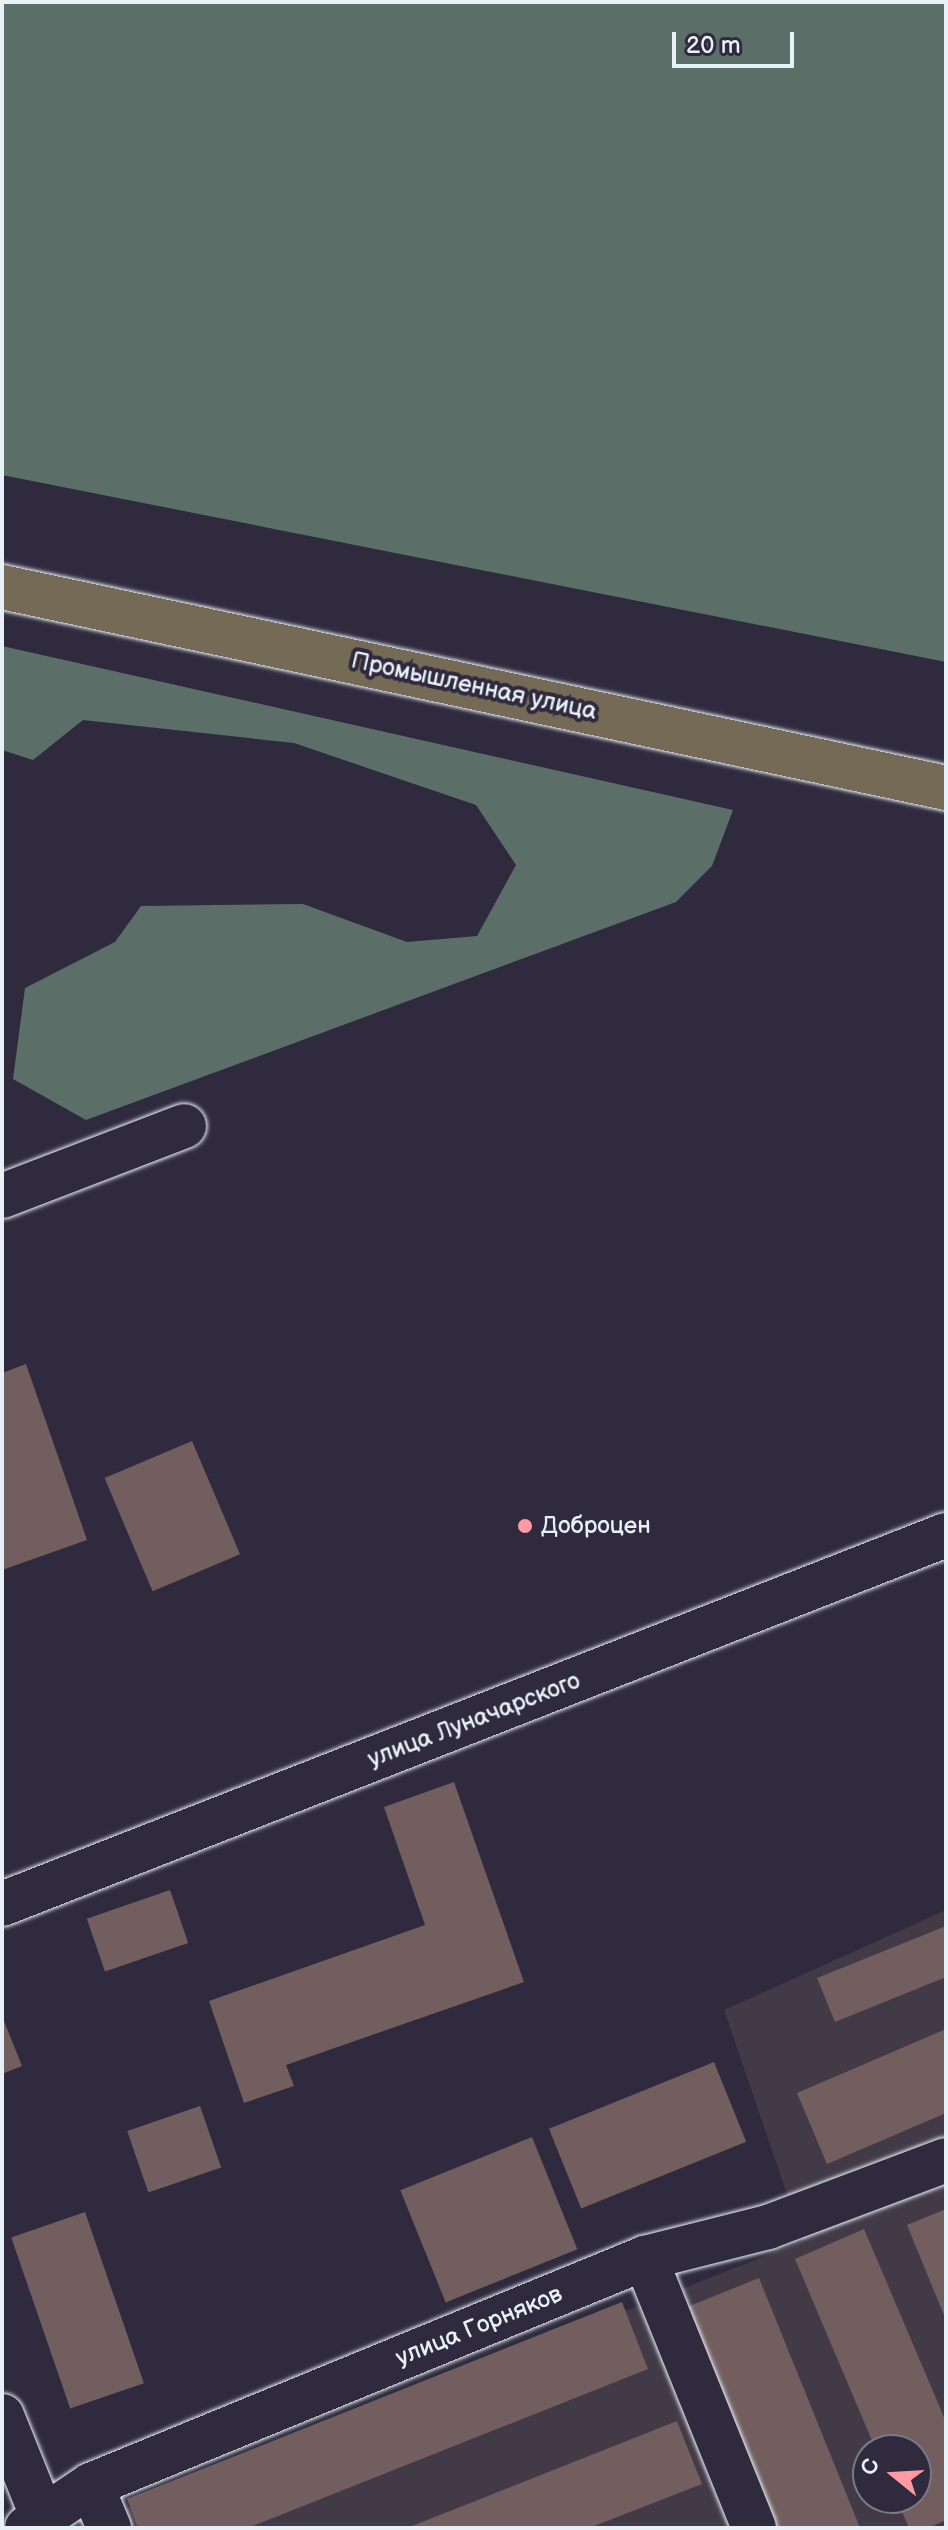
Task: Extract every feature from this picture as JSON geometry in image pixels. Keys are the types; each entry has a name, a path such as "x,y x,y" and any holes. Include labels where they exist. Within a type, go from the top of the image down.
{"main road":[{"name":"Промышленная улица","path":"2,587 946,788"}],"street":[{"path":"2,1196 184,1126"},
{"name":"улица Луначарского","path":"2,1904 946,1535"},
{"name":"улица Горняков","path":"39,2524 91,2485 645,2258 768,2227 946,2160"},
{"path":"645,2258 754,2528"},
{"path":"2,2416 39,2524"},
{"path":"91,2485 109,2528"}],"shaded area":[{"path":"946,1910 946,2528 77,2528 803,2241 724,2010"}],"green space":[{"path":"2,2 946,2 946,662 2,475"},
{"path":"2,646 733,810 712,866 676,902 86,1120 13,1079 25,988 115,942 141,906 303,904 407,942 477,936 516,865 476,805 294,743 83,720 33,760 2,750"}],"building":[{"path":"26,1364 87,1540 2,1570 2,1373"},
{"path":"192,1441 240,1554 153,1591 105,1478"},
{"path":"454,1782 524,1982 286,2065 294,2086 244,2103 209,2001 425,1925 384,1807"},
{"path":"170,1890 188,1943 105,1972 87,1919"},
{"path":"946,1926 946,1977 835,2022 817,1978"},
{"path":"2,2016 22,2066 2,2074"},
{"path":"946,2029 946,2113 827,2164 797,2093"},
{"path":"714,2062 746,2142 581,2208 549,2129"},
{"path":"200,2106 221,2167 148,2193 127,2131"},
{"path":"532,2137 577,2249 446,2302 400,2190"},
{"path":"946,2209 946,2320 907,2225"},
{"path":"85,2212 144,2383 70,2409 11,2237"},
{"path":"864,2229 946,2422 946,2520 928,2528 909,2528 903,2514 932,2514 932,2434 869,2434 795,2259"},
{"path":"759,2278 860,2528 774,2528 685,2308"},
{"path":"622,2302 648,2369 248,2528 138,2528 127,2499"},
{"path":"677,2421 702,2484 589,2528 407,2528"}],"place":[{"name":"Доброцен","path":"525,1526"}]}
